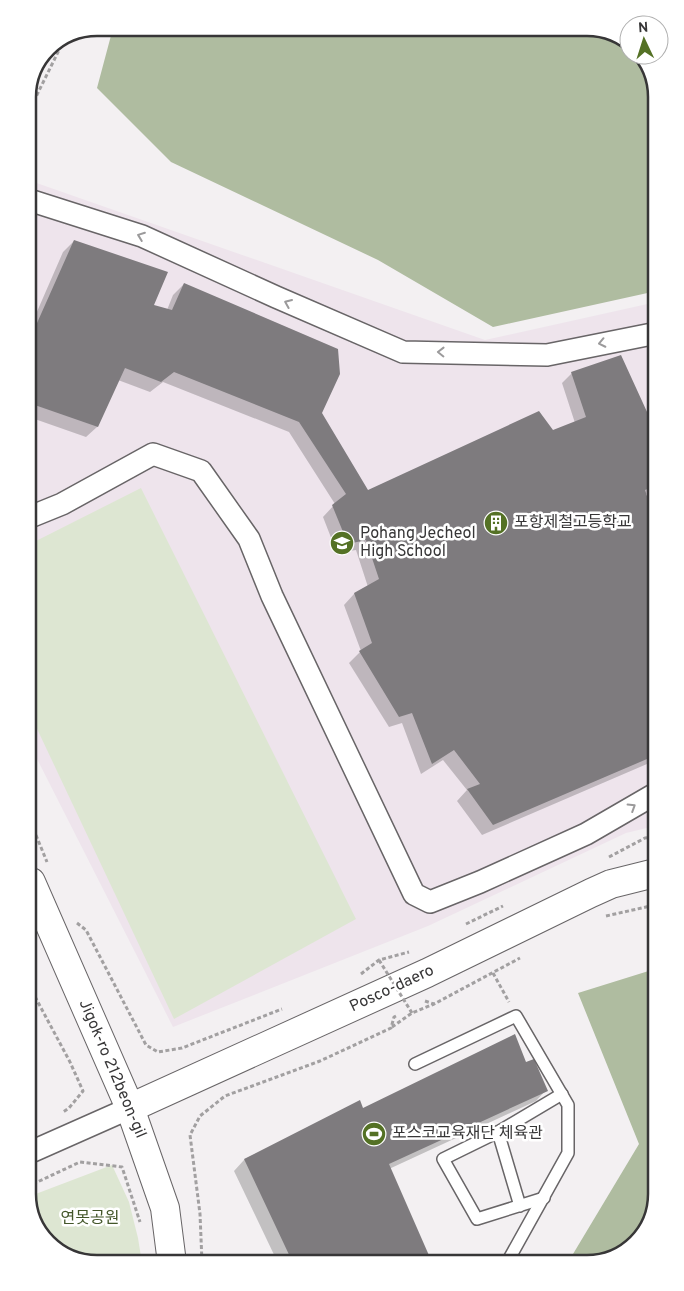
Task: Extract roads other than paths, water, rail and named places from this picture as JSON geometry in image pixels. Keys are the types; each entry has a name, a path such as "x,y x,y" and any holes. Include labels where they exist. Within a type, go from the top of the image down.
{"main road":[{"name":"Jigok-ro 212beon-gil","path":"40,874 130,1108 165,1208 171,1255"},
{"name":"Posco-daero","path":"130,1108 427,973 591,893 612,884 648,875"}],"street":[{"path":"36,203 142,236 276,298 403,352 547,355 648,337"},
{"path":"36,515 62,504 153,454 201,471 249,539 272,596 414,894 430,902 480,882 586,834 648,798"},
{"path":"36,1150 130,1108"}],"lane":[{"path":"415,1064 516,1016 568,1105 568,1152 511,1255"},
{"path":"544,1198 477,1219 443,1159 498,1132 562,1094"},
{"path":"498,1132 520,1206"}],"place":[{"name":"포항제철고등학교","path":"496,523"},
{"name":"Pohang Jecheol High School","path":"342,543"},
{"name":"포스코교육재단 체육관","path":"374,1134"}],"park label":[{"name":"연못공원","path":"90,1219"}]}
